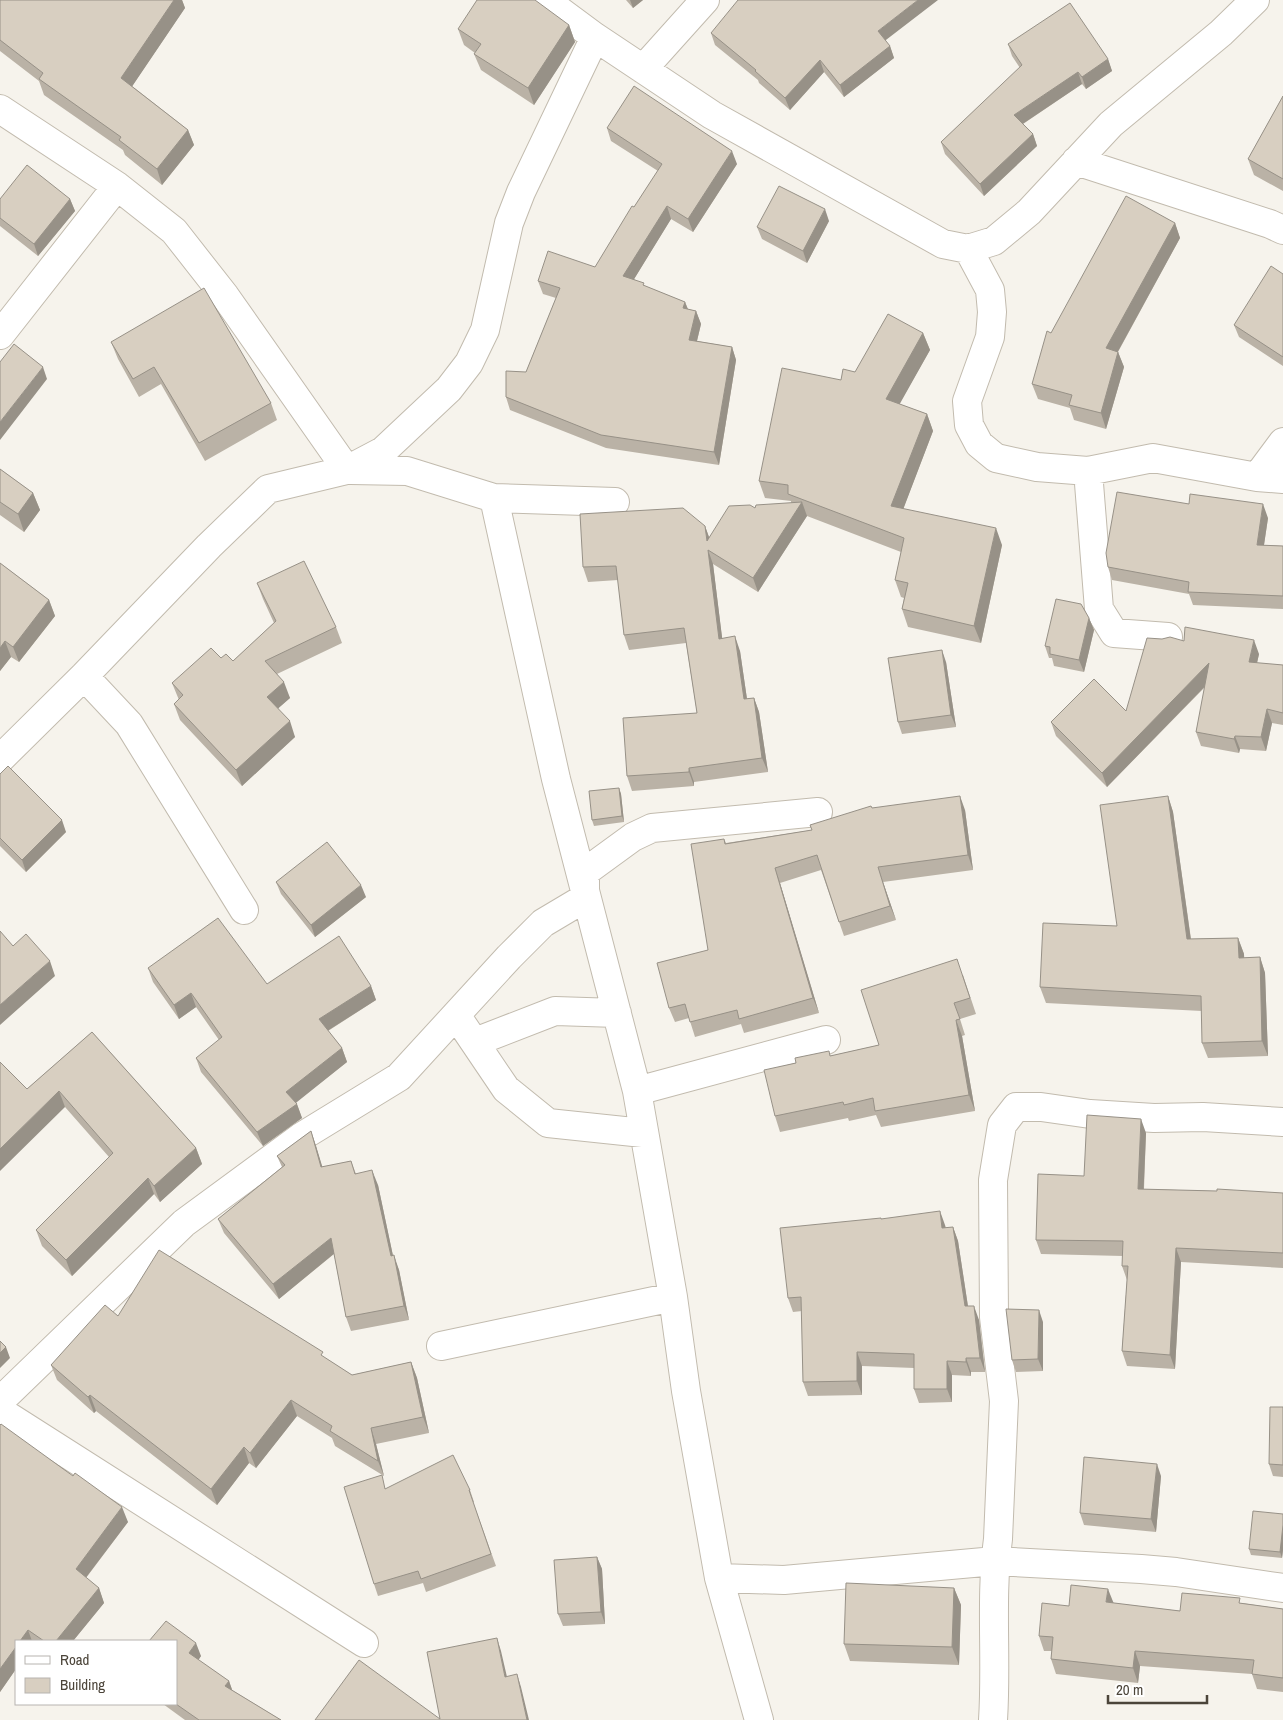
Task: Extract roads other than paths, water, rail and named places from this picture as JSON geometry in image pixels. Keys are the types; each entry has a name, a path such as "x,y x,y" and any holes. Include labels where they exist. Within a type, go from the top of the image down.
{"street":[{"path":"545,0 595,37 712,116 943,244 968,249 994,241 1030,212 1111,124 1221,32 1255,0"},
{"path":"643,69 704,0"},
{"path":"0,759 84,676 208,546 268,489 346,470 383,451 449,390 469,364 484,330 509,223 530,174 595,37"},
{"path":"0,108 117,186 174,231 225,296 346,470"},
{"path":"1076,161 1270,224 1283,230"},
{"path":"0,335 117,186"},
{"path":"968,249 990,290 992,312 990,337 967,401 969,424 979,444 996,458 1037,467 1088,471 1153,458 1270,478 1283,442"},
{"path":"346,470 407,471 494,498 615,502"},
{"path":"1088,471 1099,609 1114,633 1168,637"},
{"path":"494,498 554,770 585,898 637,1091 686,1392 719,1578 758,1720"},
{"path":"84,676 130,724 244,910"},
{"path":"585,898 585,872 633,838 652,828 818,812"},
{"path":"0,1401 184,1223 301,1137 399,1077 509,957 543,923 585,898"},
{"path":"475,1042 555,1011 617,1013"},
{"path":"456,1015 506,1089 548,1123 644,1133"},
{"path":"637,1091 826,1040"},
{"path":"993,1720 995,1686 995,1561 998,1538 1004,1401 994,1317 993,1180 1002,1125 1016,1107 1041,1107 1154,1118 1203,1117 1278,1120"},
{"path":"441,1346 672,1297"},
{"path":"0,1411 364,1643"},
{"path":"719,1578 784,1580 995,1561 1141,1568 1283,1588"}]}
